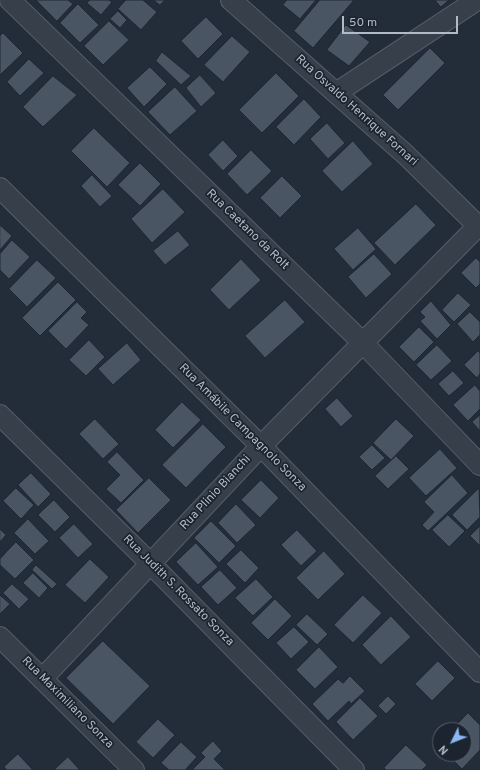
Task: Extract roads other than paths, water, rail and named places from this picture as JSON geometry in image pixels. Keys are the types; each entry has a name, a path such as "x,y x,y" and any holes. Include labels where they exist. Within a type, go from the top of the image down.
{"street":[{"name":"Rua Caetano da Rolt","path":"10,0 362,342 480,465"},
{"name":"Rua Osvaldo Henrique Fornari","path":"231,0 406,155 479,227"},
{"path":"336,93 477,0"},
{"name":"Rua Amábile Campagnolo Sonza","path":"0,188 260,446 480,672"},
{"name":"Rua Plinio Bianchi","path":"42,679 260,446 362,342 479,227"},
{"name":"Rua Judith S. Rossato Sonza","path":"0,415 150,563 354,770"},
{"name":"Rua Maximiliano Sonza","path":"0,637 134,770"}]}
